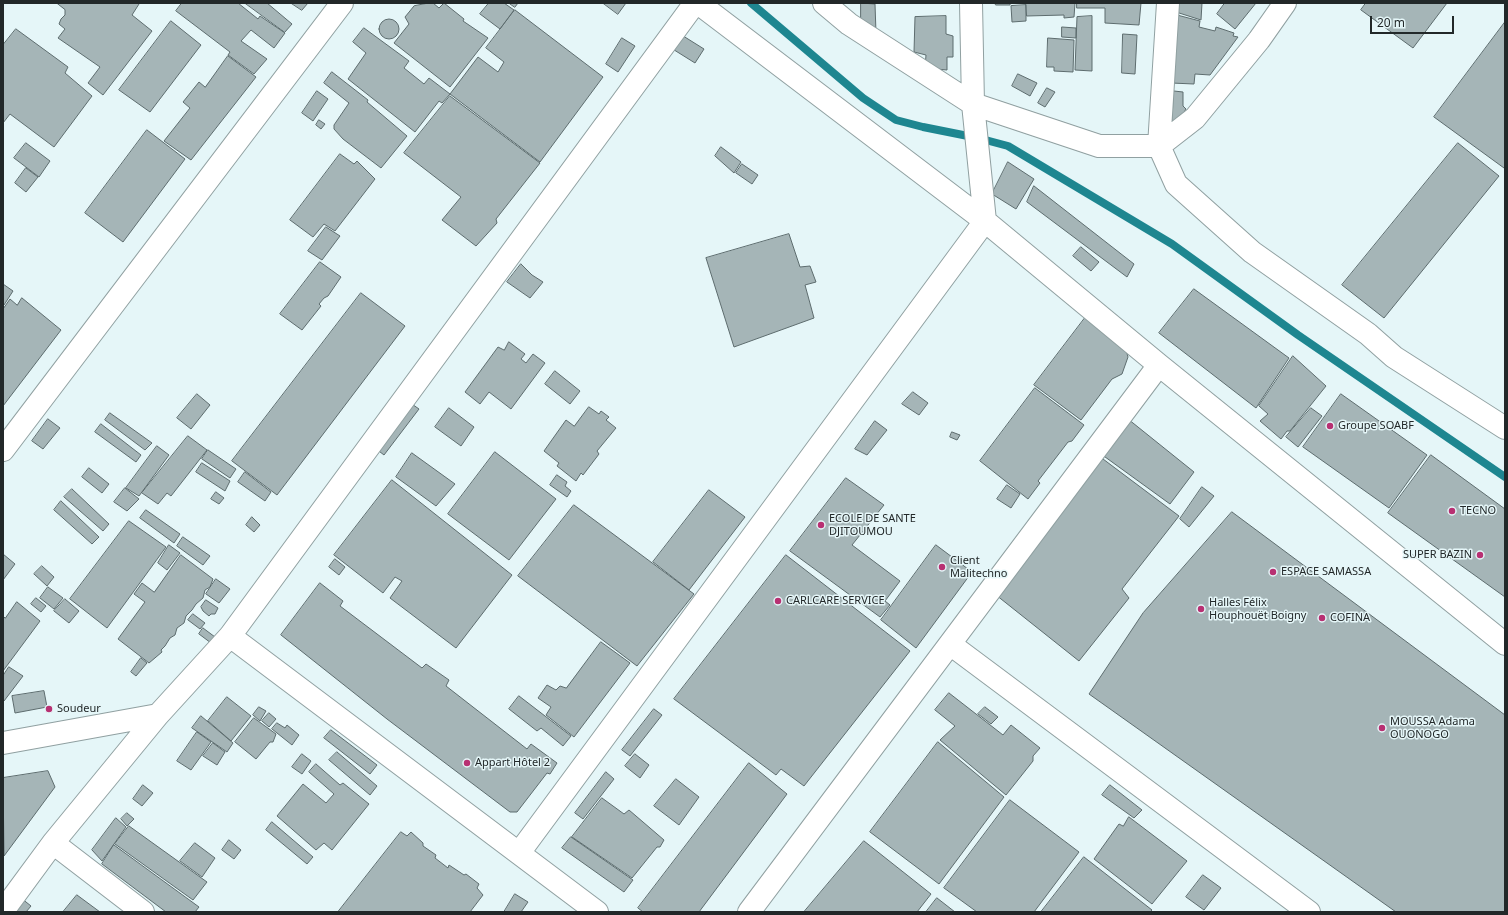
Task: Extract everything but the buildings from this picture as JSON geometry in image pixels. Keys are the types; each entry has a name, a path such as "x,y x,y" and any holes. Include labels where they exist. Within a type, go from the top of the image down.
{"street":[{"path":"3,450 342,3"},
{"path":"3,911 53,843 158,715 230,636 695,3"},
{"path":"698,3 984,212 1159,365 1505,644"},
{"path":"824,3 849,24 973,104 1099,146 1159,146 1195,118 1259,40 1285,3"},
{"path":"519,853 984,212 973,104 971,3"},
{"path":"1168,3 1159,146 1176,184 1252,252 1322,303 1368,334 1394,357 1505,428"},
{"path":"749,912 1159,365"},
{"path":"230,636 597,912"},
{"path":"950,644 1309,912"},
{"path":"3,743 158,715"},
{"path":"53,843 143,912"}],"waterway":[{"path":"751,3 863,98 896,120 1008,146 1172,244 1298,335 1505,477"}],"place":[{"name":"Groupe SOABF","path":"1330,426"},
{"name":"TECNO","path":"1452,511"},
{"name":"ECOLE DE SANTE DJITOUMOU","path":"821,525"},
{"name":"SUPER BAZIN","path":"1480,555"},
{"name":"Client Malitechno","path":"942,567"},
{"name":"ESPACE SAMASSA","path":"1273,572"},
{"name":"CARLCARE SERVICE","path":"778,601"},
{"name":"Halles Félix Houphouët Boigny","path":"1201,609"},
{"name":"COFINA","path":"1322,618"},
{"name":"Soudeur","path":"49,709"},
{"name":"MOUSSA Adama OUONOGO","path":"1382,728"},
{"name":"Appart Hôtel 2","path":"467,763"}]}
